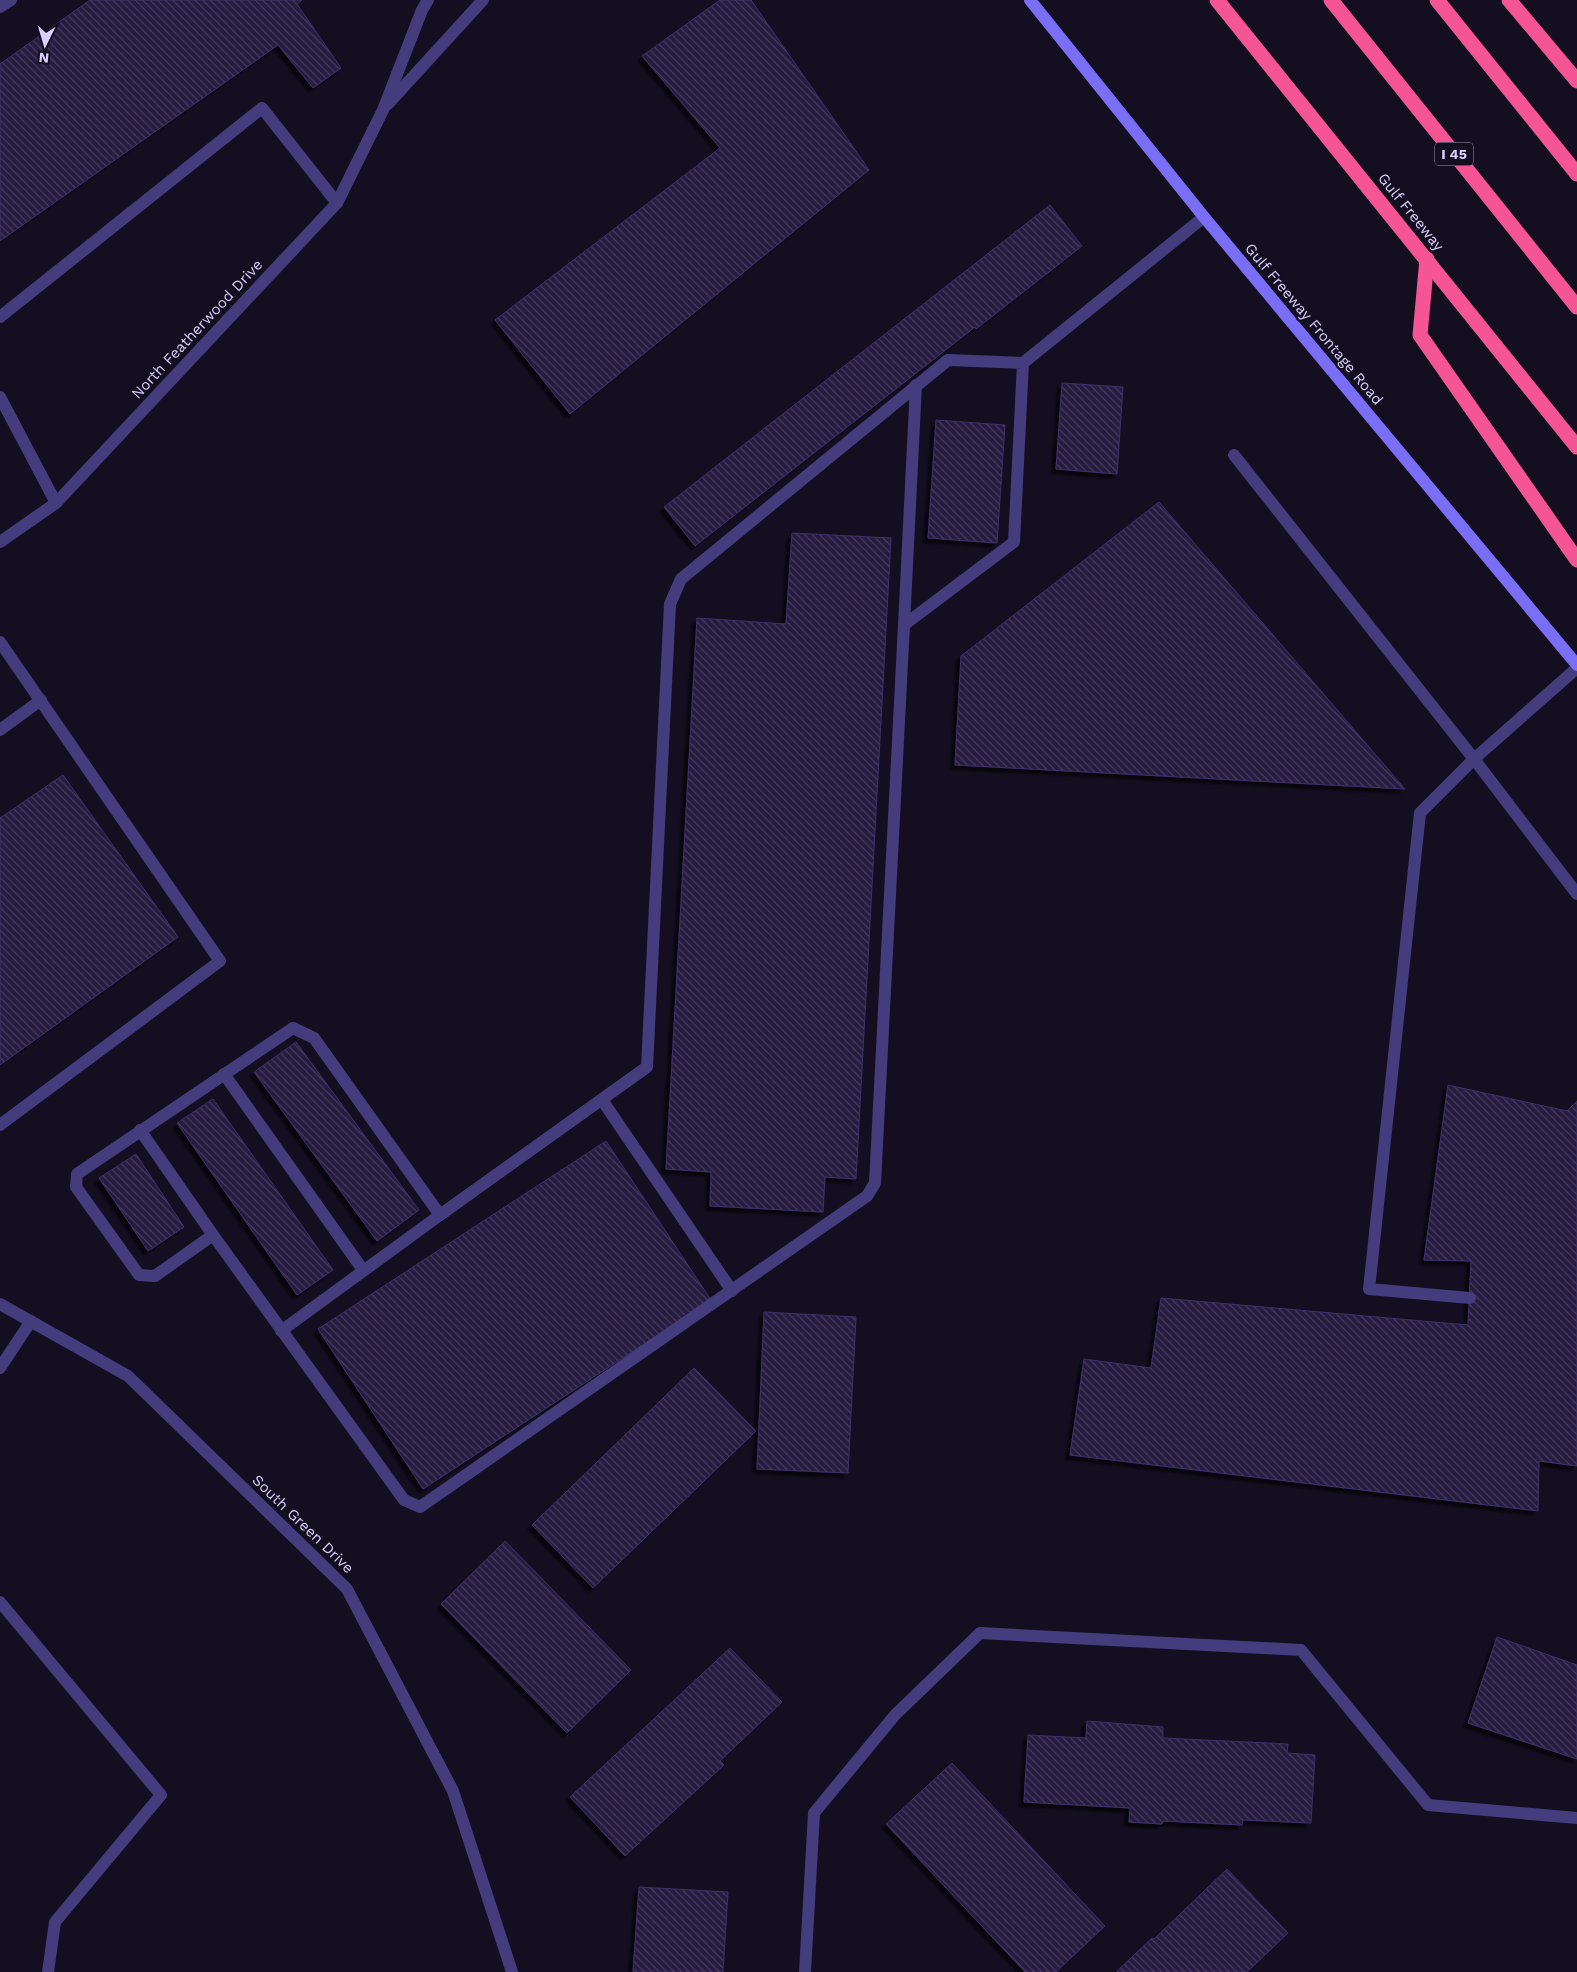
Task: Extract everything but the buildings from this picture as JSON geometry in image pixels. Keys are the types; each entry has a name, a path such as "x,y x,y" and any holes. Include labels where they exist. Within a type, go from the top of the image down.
{"highway":[{"name":"Gulf Freeway","path":"1217,0 1577,447"},
{"name":"I 45","path":"1331,0 1577,307"},
{"path":"1437,0 1577,174"},
{"path":"1509,0 1577,81"},
{"path":"1427,259 1420,335 1577,560"}],"main road":[{"name":"Gulf Freeway Frontage Road","path":"1030,0 1204,217 1577,666"}],"street":[{"path":"0,8 11,0"},
{"name":"North Featherwood Drive","path":"0,542 56,503 337,203 384,110 422,10 428,0"},
{"name":"North Featherwood Drive","path":"384,110 483,0"},
{"path":"0,317 262,108 337,203"},
{"path":"281,1331 647,1068 670,604 681,579 948,360 1023,363 1204,217"},
{"path":"904,625 1014,542 1023,363"},
{"path":"140,1130 281,1331 404,1500 420,1507 867,1196 875,1183 916,385"},
{"path":"0,397 56,503"},
{"path":"1234,455 1474,759 1577,894"},
{"path":"0,642 220,961 0,1125"},
{"path":"1470,1298 1368,1289 1420,813 1474,759 1577,666"},
{"path":"0,730 41,700"},
{"path":"213,1235 155,1276 139,1275 76,1187 77,1174 293,1028 314,1038 440,1215"},
{"path":"224,1074 364,1270"},
{"path":"602,1100 732,1291"},
{"name":"South Green Drive","path":"0,1304 128,1376 347,1589 454,1792 512,1972"},
{"path":"0,1368 31,1321"},
{"path":"0,1602 161,1795 55,1922 48,1972"},
{"path":"805,1972 814,1813 895,1715 980,1633 1301,1650 1428,1805 1577,1818"}]}
